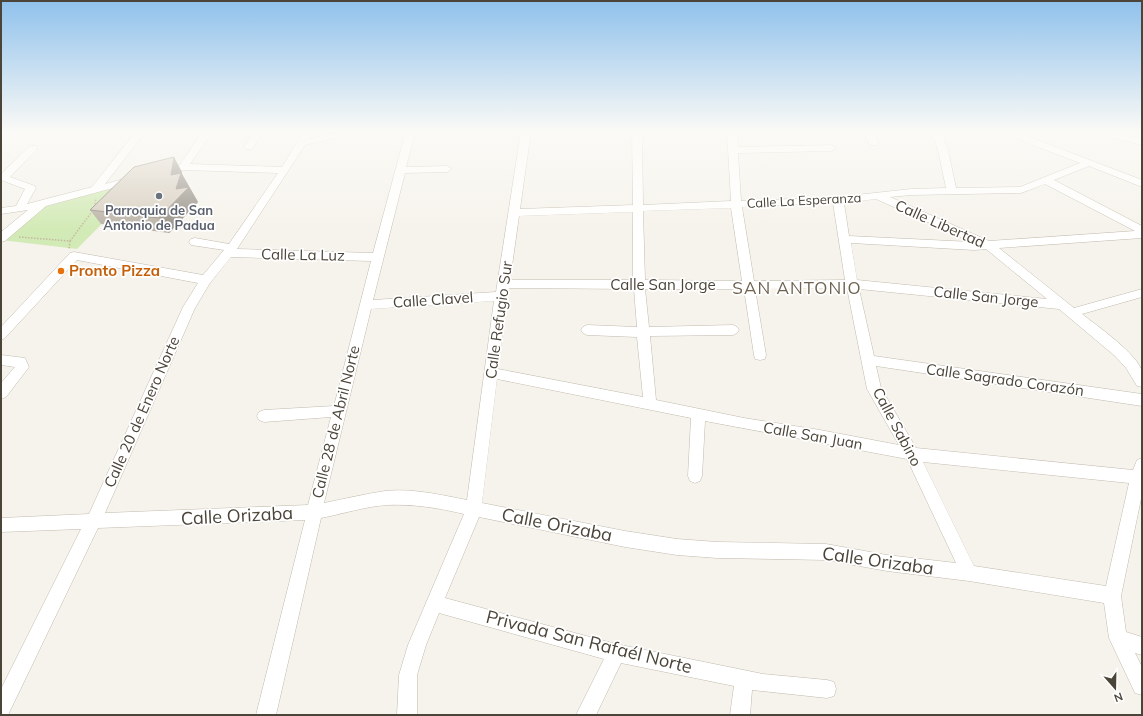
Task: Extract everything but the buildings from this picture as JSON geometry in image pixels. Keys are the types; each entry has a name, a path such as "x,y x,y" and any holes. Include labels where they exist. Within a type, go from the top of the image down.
{"street":[{"path":"15,164 2,177 31,188 19,209"},
{"path":"96,189 115,164"},
{"name":"Calle 20 de Enero Norte","path":"1,709 93,522 189,307 206,280 231,250 289,164"},
{"name":"Calle 28 de Abril Norte","path":"266,715 313,512 340,411 365,305 402,164"},
{"name":"Calle Refugio Sur","path":"410,714 408,675 417,645 474,509 502,290 522,164"},
{"path":"637,164 638,284 650,404"},
{"path":"734,164 736,204 760,355"},
{"path":"946,164 952,191"},
{"name":"Calle La Esperanza","path":"515,213 838,200 952,191 1021,190 1084,164"},
{"path":"1092,164 1120,174 1142,184"},
{"path":"1,211 19,209 183,167 285,170"},
{"path":"401,170 447,168"},
{"path":"1045,180 1142,230"},
{"name":"Calle Libertad","path":"878,196 988,246 1120,352 1131,364 1142,382"},
{"name":"Calle Sabino","path":"838,200 852,284 874,389 912,454 969,573"},
{"path":"2,237 46,201"},
{"path":"845,239 988,246 1142,234"},
{"name":"Calle La Luz","path":"195,242 231,250 378,257"},
{"path":"1,335 74,256 206,280"},
{"name":"Calle San Jorge","path":"502,290 638,284 852,284 1060,305"},
{"name":"Calle Clavel","path":"365,305 502,290"},
{"path":"1071,313 1142,293"},
{"path":"586,330 643,332 733,330"},
{"path":"1,360 20,362 22,366 1,394"},
{"name":"Calle Sagrado Corazón","path":"868,360 1142,400"},
{"name":"Calle San Juan","path":"492,374 650,404 744,424 820,436 912,454 1140,471"},
{"path":"264,416 340,411"},
{"path":"696,476 698,415"},
{"path":"1140,471 1112,596 1118,638 1142,686"},
{"name":"Calle Orizaba","path":"1,525 313,512 386,498 408,498 437,501 626,539 677,547 717,550 826,552 887,563 969,573 1112,596"},
{"name":"Privada San Rafaél Norte","path":"434,603 616,653 763,683 827,689"},
{"path":"1118,638 1142,646"},
{"path":"586,715 616,653"},
{"path":"740,715 744,679"}],"path":[{"path":"74,256 69,249 70,241 94,208 96,189"},
{"path":"2,237 70,241"}],"green space":[{"path":"147,178 77,249 1,240 44,207"}],"place":[{"name":"Parroquia de San Antonio de Padua","path":"159,196"},
{"name":"Pronto Pizza","path":"61,271"}],"district":[{"name":"SAN ANTONIO","path":"797,288"}]}
